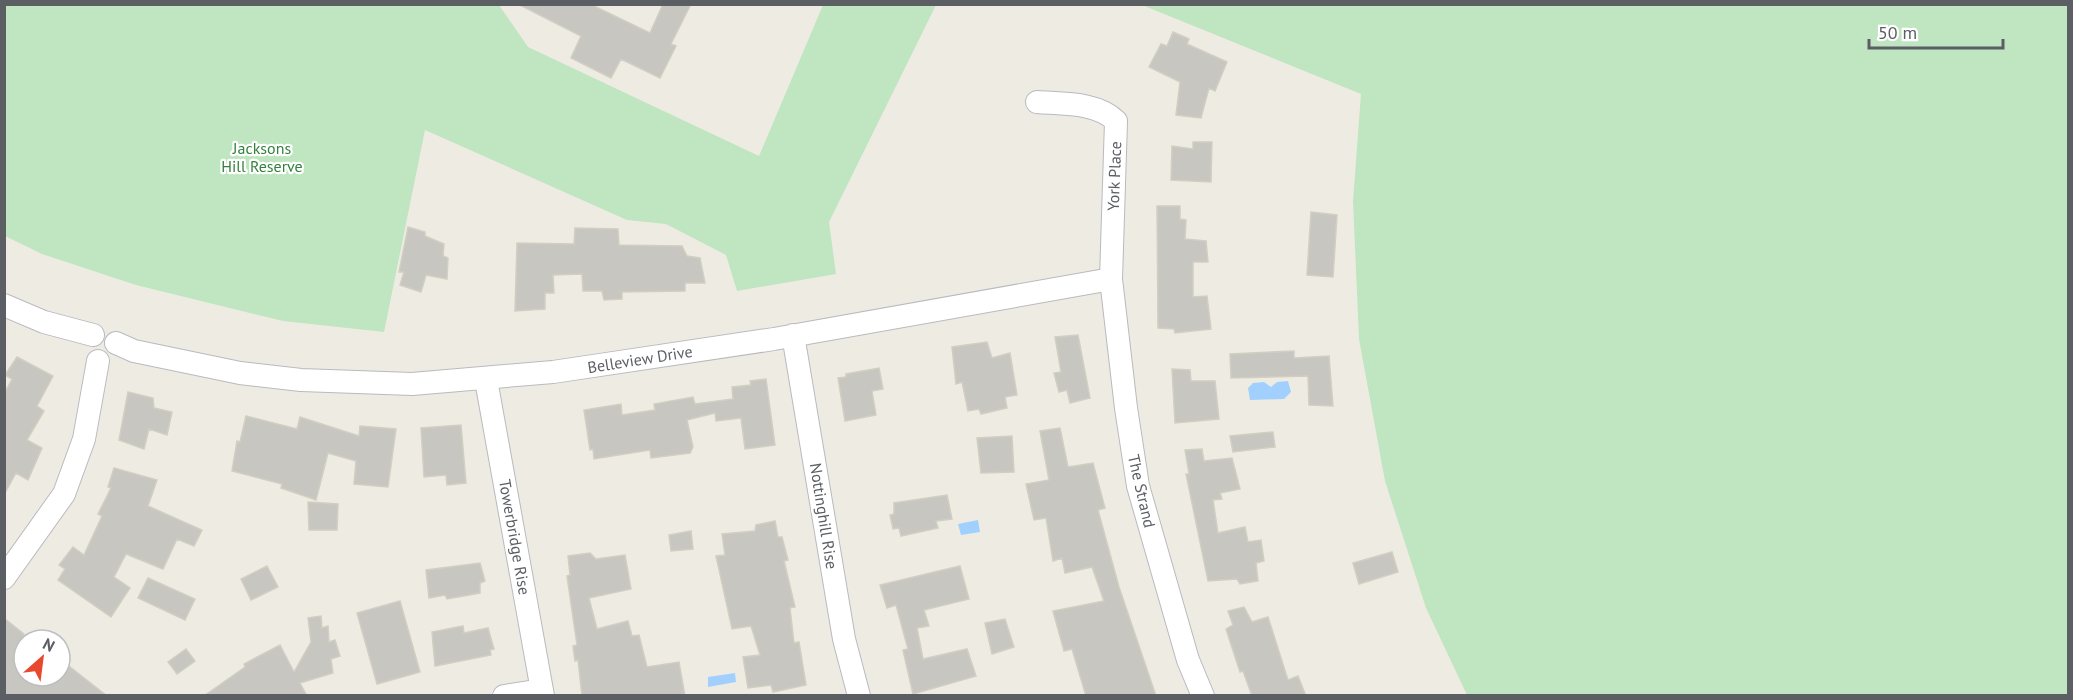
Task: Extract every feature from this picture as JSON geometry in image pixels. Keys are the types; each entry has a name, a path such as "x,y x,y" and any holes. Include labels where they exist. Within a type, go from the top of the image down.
{"street":[{"name":"York Place","path":"1037,102 1083,106 1108,112 1116,120 1111,279"},
{"name":"Belleview Drive","path":"4,306 44,322 101,350 165,357 240,373 301,380 412,384 486,380 553,372 794,335 1111,279"},
{"name":"The Strand","path":"1111,279 1115,330 1138,486 1188,660 1203,696"},
{"name":"Nottinghill Rise","path":"794,335 844,639 859,696"},
{"path":"4,578 64,494 84,439 101,350"},
{"name":"Towerbridge Rise","path":"486,380 542,693"},
{"path":"504,696 542,693"}],"green space":[{"name":"Jacksons Hill Reserve","path":"4,5 499,5 528,47 759,156 823,5 936,5 829,222 836,274 737,291 726,255 666,224 627,220 425,130 384,332 283,321 136,285 42,254 5,236"},
{"path":"1142,5 2068,5 2068,695 1467,695 1426,608 1385,481 1359,339 1353,201 1361,94"}],"water":[{"path":"1288,381 1291,392 1284,399 1250,400 1248,388 1253,383 1264,382 1271,387 1277,382"},
{"path":"978,520 980,532 961,535 958,524"},
{"path":"735,673 736,682 708,687 708,677"}],"building":[{"path":"518,4 590,4 650,33 663,4 691,4 671,44 676,46 660,78 621,59 611,78 571,58 581,36"},
{"path":"1173,32 1189,39 1187,44 1227,62 1215,91 1209,88 1201,118 1176,115 1180,82 1149,67 1161,44 1167,46"},
{"path":"1193,142 1212,142 1211,182 1171,180 1172,146 1193,149"},
{"path":"1157,206 1180,206 1180,219 1186,220 1185,239 1206,241 1208,262 1193,262 1193,297 1207,296 1211,329 1175,333 1174,329 1158,328"},
{"path":"1311,212 1337,215 1333,277 1307,275"},
{"path":"408,227 425,232 425,236 444,244 443,256 448,258 447,279 426,275 421,292 400,285 404,272 399,272"},
{"path":"575,228 618,229 619,245 682,246 687,256 700,258 705,283 685,283 685,291 622,292 622,299 604,300 602,291 583,291 582,274 553,275 554,293 545,293 545,309 515,311 517,243 574,244"},
{"path":"1078,335 1090,398 1070,403 1067,390 1059,392 1054,373 1061,372 1055,337"},
{"path":"987,342 992,358 1010,353 1017,395 1005,397 1007,408 981,414 979,409 968,411 962,382 956,384 952,347"},
{"path":"1294,351 1294,358 1329,356 1333,406 1309,405 1308,376 1231,378 1230,354"},
{"path":"17,357 53,376 37,406 44,411 27,440 42,448 28,480 16,473 4,495 4,394 12,379 5,375"},
{"path":"879,368 883,389 872,391 876,415 845,421 838,378 846,377 846,374"},
{"path":"1172,369 1190,370 1191,381 1215,381 1219,419 1175,423"},
{"path":"766,379 775,445 745,449 741,418 716,421 715,413 687,420 693,447 690,453 651,458 650,450 594,459 593,449 590,450 584,410 621,404 622,415 655,410 654,404 693,397 695,404 733,399 732,387 751,385 750,381"},
{"path":"128,392 153,398 154,408 172,412 167,435 149,429 144,449 119,440"},
{"path":"246,416 297,429 300,417 359,436 360,426 396,429 388,487 354,484 356,461 328,453 316,500 281,488 282,484 232,471 237,441 240,442"},
{"path":"461,425 466,483 447,485 446,475 424,477 421,428"},
{"path":"1060,428 1068,467 1093,463 1105,508 1098,510 1119,587 1156,696 1086,696 1072,649 1064,651 1053,611 1104,601 1092,567 1065,573 1062,558 1053,561 1046,518 1034,520 1026,484 1049,480 1040,431"},
{"path":"1273,432 1275,447 1233,452 1230,436"},
{"path":"1012,436 1014,472 981,473 977,438"},
{"path":"1202,449 1204,461 1232,458 1240,489 1220,493 1222,499 1213,500 1218,533 1245,527 1248,542 1261,540 1264,561 1256,563 1258,581 1240,584 1237,579 1208,581 1186,474 1189,474 1185,450"},
{"path":"114,468 157,480 148,506 202,530 194,546 177,539 163,569 126,554 114,577 130,588 111,617 58,580 65,569 59,565 73,547 84,555 102,516 98,514 111,488 108,487"},
{"path":"947,495 952,519 936,521 938,528 901,536 899,528 893,529 890,515 894,514 894,503"},
{"path":"308,502 338,504 337,530 309,530"},
{"path":"775,521 778,537 782,537 788,560 784,561 795,607 790,608 794,643 799,642 806,685 773,692 771,685 748,688 743,657 760,655 751,626 732,629 716,556 725,555 722,534 755,531 756,525"},
{"path":"691,531 693,549 671,551 669,535"},
{"path":"1392,552 1398,572 1359,584 1353,563"},
{"path":"590,553 596,559 625,555 631,589 589,598 597,629 628,621 632,636 639,635 647,667 679,662 685,696 582,696 578,660 575,661 573,646 577,645 567,576 570,575 568,556"},
{"path":"480,563 485,581 480,583 480,593 447,599 445,595 429,598 426,570"},
{"path":"267,566 278,587 251,600 241,579"},
{"path":"960,566 969,599 924,610 929,626 917,628 923,659 967,649 976,676 913,694 903,650 908,649 896,605 887,608 880,585"},
{"path":"148,578 195,599 185,620 138,598"},
{"path":"400,601 420,672 377,684 357,613"},
{"path":"1244,607 1252,622 1268,617 1288,680 1298,676 1306,696 1252,696 1243,671 1240,672 1226,629 1233,625 1228,611"},
{"path":"321,616 322,628 328,626 329,642 335,640 340,656 331,659 333,673 300,683 307,696 204,696 245,667 244,664 280,645 294,672 311,642 308,618"},
{"path":"4,618 16,628 12,628 12,688 72,688 72,668 107,696 4,696"},
{"path":"1005,619 1014,647 992,654 985,623"},
{"path":"463,626 464,633 488,628 494,649 490,650 491,655 435,666 432,632"},
{"path":"186,649 195,661 177,674 168,662"}]}
